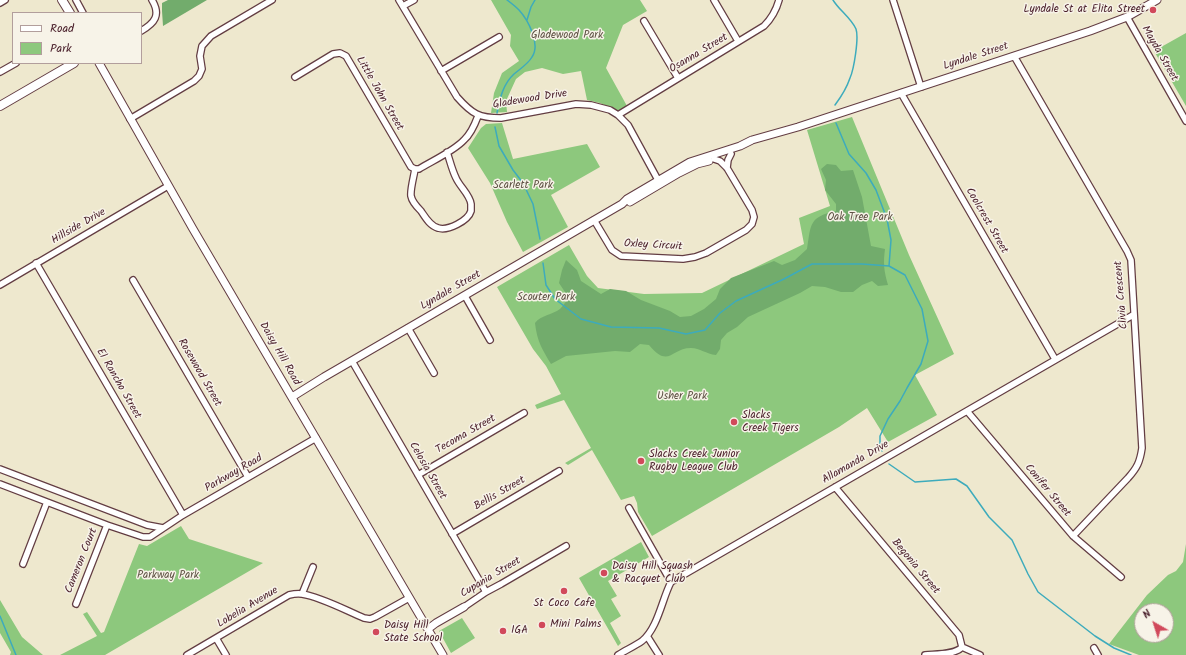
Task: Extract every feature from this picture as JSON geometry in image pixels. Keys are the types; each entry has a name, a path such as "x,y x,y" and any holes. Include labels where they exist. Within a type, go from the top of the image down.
{"main road":[{"path":"62,0 69,12"},
{"path":"0,106 72,64"}],"street":[{"path":"0,3 5,0"},
{"path":"76,0 82,12"},
{"path":"142,30 154,20 157,11 152,0"},
{"path":"130,119 194,81 199,76 202,69 200,56 202,46 211,36 272,0"},
{"name":"Gladewood Drive","path":"399,0 457,97 467,109 478,116 489,118 501,118 576,104 591,105 610,110 618,115 628,125 660,183"},
{"path":"403,6 414,0"},
{"path":"714,0 738,41"},
{"name":"Osanna Street","path":"618,115 764,26 772,18 777,9 779,0"},
{"path":"893,0 921,87"},
{"name":"Lyndale Street","path":"292,397 622,204 627,199 697,164 746,149 753,144 798,127 1090,31 1127,17 1157,0"},
{"name":"Mayda Street","path":"1127,17 1186,121"},
{"path":"644,21 678,78"},
{"path":"441,71 499,37"},
{"name":"Little John Street","path":"295,77 333,54 340,53 346,56 411,167 415,169"},
{"name":"Clivia Crescent","path":"1014,56 1131,260 1133,315 1142,448 1141,459 1136,469 1073,536"},
{"path":"0,72 14,64"},
{"name":"Daisy Hill Road","path":"102,65 130,119 168,186 443,655"},
{"name":"Coolcrest Street","path":"901,93 1055,359"},
{"path":"448,152 456,178 471,202 471,211 465,219 445,229 438,228 431,224 414,204 411,198 411,192 415,169 419,169 465,140 478,116"},
{"name":"Lyndale Street","path":"660,183 697,159 729,150 752,140 798,127"},
{"path":"727,168 728,160 731,154"},
{"name":"Oxley Circuit","path":"594,220 612,250 621,256 683,258 695,257 706,253 746,230 752,224 754,217 752,210 727,168 720,161 714,160"},
{"name":"Hillside Drive","path":"0,285 168,186"},
{"name":"El Rancho Street","path":"36,263 183,515"},
{"name":"Rosewood Street","path":"133,280 248,477"},
{"path":"465,296 490,340"},
{"name":"Allamanda Drive","path":"671,582 1133,315"},
{"path":"408,328 434,373"},
{"name":"Celosia Street","path":"352,361 486,592"},
{"name":"Conifer Street","path":"967,411 1073,536 1121,577"},
{"name":"Tecoma Street","path":"418,475 524,413"},
{"name":"Parkway Road","path":"0,484 107,525 143,537 150,537 183,515 316,438"},
{"path":"0,469 147,525 163,528"},
{"name":"Bellis Street","path":"452,534 559,471"},
{"name":"Begonia Street","path":"835,487 959,635 962,647"},
{"path":"23,564 47,502"},
{"path":"618,655 642,641 647,636 656,619 671,582 629,508"},
{"name":"Cameron Court","path":"76,604 107,525"},
{"name":"Cupania Street","path":"428,630 436,623 486,592 566,546"},
{"path":"313,567 302,594 364,618 370,619 375,617 409,598"},
{"name":"Lobelia Avenue","path":"187,655 289,595 302,594"},
{"path":"647,636 659,655"},
{"path":"216,638 226,655"},
{"path":"925,655 955,652 960,650 962,647 980,655"},
{"path":"1094,648 1098,655"}],"green space":[{"path":"168,0 207,0 163,26 162,3"},
{"name":"Gladewood Park","path":"491,0 640,0 647,11 623,25 606,68 627,106 618,111 600,103 587,100 581,71 563,74 542,68 525,72 516,79 506,101 507,112 491,113 494,93 502,73 519,61 510,46 511,35"},
{"path":"1186,33 1186,106 1154,51"},
{"name":"Usher Park","path":"852,117 909,255 954,354 915,375 937,415 888,442 867,408 839,427 652,536 638,512 637,503 634,496 621,500 592,450 568,465 565,463 591,448 564,400 537,409 535,405 561,394 546,366 533,349 497,287 569,245 587,276 598,288 644,294 702,293 804,244 799,218 830,206 807,130"},
{"name":"Scarlett Park","path":"502,123 513,159 587,144 600,167 551,195 568,227 523,252 507,222 490,183 468,148 481,128 486,124"},
{"name":"Oak Tree Park","path":"827,164 836,165 841,171 853,170 862,197 871,246 885,249 884,267 888,285 878,286 872,281 862,285 853,292 841,292 825,287 812,286 748,317 737,327 727,333 721,340 720,349 716,355 691,348 684,349 670,356 661,356 649,345 640,344 630,352 615,351 566,356 551,364 540,345 535,323 540,318 560,309 569,298 559,283 566,260 577,270 581,281 601,294 610,289 626,291 641,300 670,311 680,317 691,316 704,309 716,299 720,289 731,278 774,261 782,265 795,260 807,249 809,233 816,219 827,213 836,211 836,204 825,190 826,180 821,169"},
{"name":"Parkway Park","path":"181,526 189,539 263,563 105,655 60,655 97,636 83,614 87,612 101,633 104,632 139,544 147,546"},
{"path":"641,542 649,557 608,581 617,596 611,599 621,616 610,623 621,643 618,646 579,578"},
{"path":"1186,544 1186,655 1139,655 1109,644 1134,612 1134,643 1174,643 1174,603 1141,603 1168,575 1176,571 1183,562"},
{"path":"0,600 22,637 43,655 10,655 11,652 0,633"},
{"path":"462,618 475,638 451,653 439,631"}],"waterway":[{"path":"497,113 507,82 530,60 535,46 532,32 526,20 519,10 507,0"},
{"path":"527,20 535,0"},
{"path":"833,0 854,25 857,33 856,54 852,74 846,88 835,105"},
{"path":"836,123 849,154 866,173 876,190 887,219 891,240 889,266"},
{"path":"495,127 499,146 513,170 523,183 533,204 540,239"},
{"path":"543,263 546,285 555,299 581,319 611,327 659,328 686,334 705,330 720,313 736,301 784,279 812,264 862,264 889,266 905,275 922,309 928,341 921,364 888,419 880,436 880,447 882,451"},
{"path":"889,464 915,482 956,479 967,486 989,517 1012,540 1038,592 1095,636 1114,648 1131,655"},
{"path":"0,616 16,655"}],"place":[{"name":"Lyndale St at Elita Street","path":"1153,10"},
{"name":"Slacks Creek Tigers","path":"734,422"},
{"name":"Slacks Creek Junior Rugby League Club","path":"641,461"},
{"name":"Daisy Hill Squash & Racquet Club","path":"604,573"},
{"name":"St Coco Cafe","path":"564,591"},
{"name":"Mini Palms","path":"542,625"},
{"name":"IGA","path":"503,631"},
{"name":"Daisy Hill State School","path":"376,632"}],"park label":[{"name":"Scouter Park","path":"546,298"}]}
